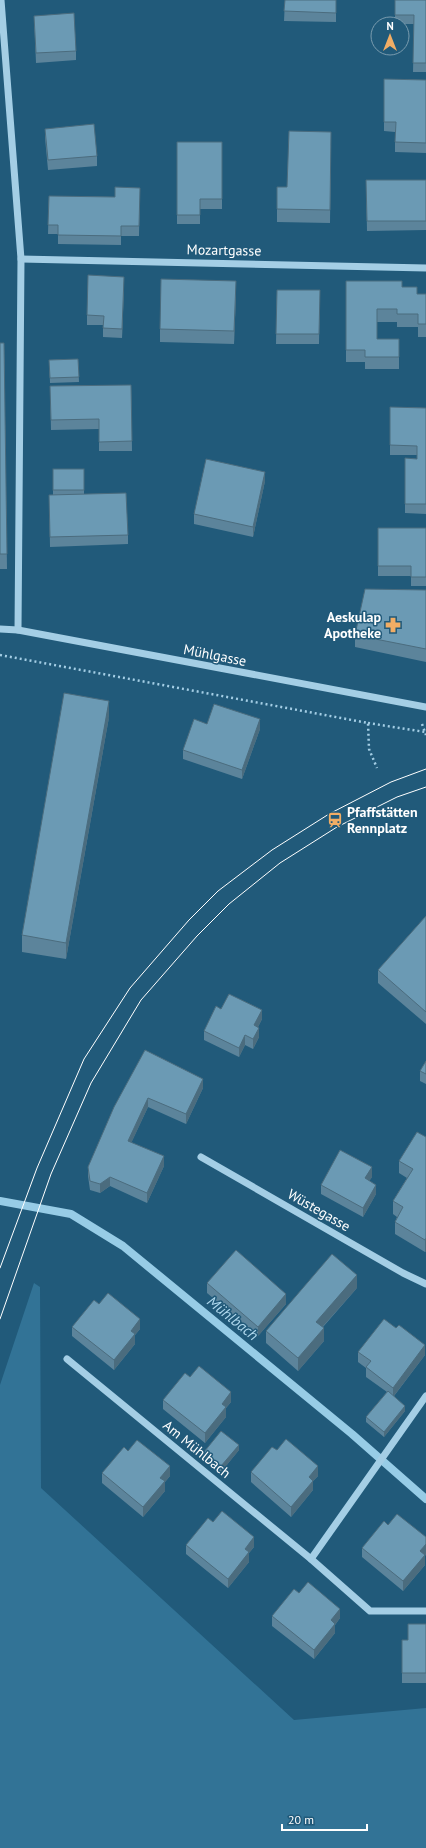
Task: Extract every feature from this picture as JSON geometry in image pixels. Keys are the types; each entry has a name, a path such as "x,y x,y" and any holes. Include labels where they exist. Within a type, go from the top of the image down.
{"street":[{"path":"1,0 21,259 18,630"},
{"name":"Mozartgasse","path":"21,259 426,268"},
{"name":"Mühlgasse","path":"0,629 18,630 426,707"},
{"name":"Wüstegasse","path":"201,1156 403,1273 426,1284"},
{"name":"Am Mühlbach","path":"67,1359 311,1559 370,1611 426,1611"},
{"path":"311,1559 426,1396"}],"path":[{"path":"0,655 368,723 425,732"},
{"path":"368,723 369,749 377,768"}],"shaded area":[{"path":"34,1283 40,1287 41,1488 294,1720 426,1708 426,1848 0,1848 0,1385"}],"building":[{"path":"285,0 336,0 336,13 284,11"},
{"path":"395,0 426,0 426,63 413,63 414,15 395,15"},
{"path":"74,13 76,51 36,53 34,16"},
{"path":"384,79 426,80 426,143 395,142 396,122 384,122"},
{"path":"94,124 97,156 48,160 45,129"},
{"path":"289,131 331,132 330,210 277,209 277,187 287,187"},
{"path":"177,142 222,142 222,199 200,199 200,215 177,215"},
{"path":"366,180 426,180 426,221 367,221"},
{"path":"115,187 140,188 139,226 121,226 121,236 58,235 58,225 48,225 49,196 115,197"},
{"path":"88,275 124,277 122,329 103,328 104,316 87,315"},
{"path":"161,279 236,281 234,331 160,329"},
{"path":"346,281 402,281 402,287 417,287 417,294 426,294 426,324 418,324 418,314 397,314 397,309 377,309 377,339 399,339 399,357 365,357 365,350 346,350"},
{"path":"277,290 320,290 319,334 276,334"},
{"path":"0,343 4,343 7,554 0,554"},
{"path":"78,359 79,377 50,378 49,360"},
{"path":"131,385 132,441 99,442 99,419 51,420 50,386"},
{"path":"390,407 426,408 426,504 405,504 405,458 417,459 417,446 390,445"},
{"path":"206,459 265,472 253,527 194,514"},
{"path":"53,469 84,469 84,490 53,490"},
{"path":"126,493 128,535 50,537 49,495"},
{"path":"378,528 426,528 426,577 411,577 411,566 378,566"},
{"name":"Aeskulap Apotheke","path":"365,589 426,590 426,649 355,635"},
{"path":"64,693 109,701 66,943 22,935"},
{"path":"214,704 260,719 242,770 183,750 194,719 207,724"},
{"path":"426,916 426,1012 378,970"},
{"path":"229,994 262,1010 254,1025 259,1028 253,1039 245,1035 239,1048 204,1031 216,1006 221,1009"},
{"path":"145,1050 203,1079 186,1114 148,1098 128,1141 164,1156 147,1193 110,1177 100,1184 90,1181 88,1167 114,1107"},
{"path":"426,1061 426,1074 420,1071"},
{"path":"417,1132 426,1137 425,1240 395,1222 403,1207 393,1201 413,1169 399,1161"},
{"path":"340,1150 372,1167 365,1178 376,1185 363,1208 321,1185"},
{"path":"236,1250 286,1294 258,1327 207,1283"},
{"path":"332,1254 357,1275 316,1322 324,1328 298,1358 266,1331"},
{"path":"108,1293 140,1319 131,1331 135,1334 114,1360 72,1327 94,1300 99,1304"},
{"path":"384,1319 396,1328 399,1325 425,1345 393,1388 366,1367 371,1361 358,1352"},
{"path":"199,1366 231,1392 222,1404 226,1407 205,1433 163,1400 185,1373 190,1377"},
{"path":"388,1391 405,1406 384,1432 366,1417"},
{"path":"221,1431 239,1445 221,1466 204,1452"},
{"path":"286,1439 318,1466 309,1477 313,1481 291,1507 251,1472 272,1447 277,1450"},
{"path":"137,1440 170,1466 160,1478 165,1481 143,1507 102,1473 124,1447 128,1451"},
{"path":"222,1511 254,1537 245,1549 249,1552 228,1579 186,1545 208,1518 213,1522"},
{"path":"397,1514 426,1537 426,1544 420,1551 425,1555 403,1581 362,1548 384,1521 388,1525"},
{"path":"308,1582 340,1609 331,1620 335,1624 314,1650 272,1616 294,1589 299,1593"},
{"path":"408,1624 426,1624 426,1673 402,1673 402,1640 408,1640"}],"waterway":[{"name":"Mühlbach","path":"0,1201 71,1214 123,1246 352,1434 426,1499"}],"tram line":[{"path":"0,1268 37,1168 84,1059 130,988 189,920 218,891 272,850 329,814 391,782 426,769"},
{"path":"0,1319 51,1174 91,1083 141,1000 197,936 229,904 280,863 337,827 397,797 426,787"}],"place":[{"name":"Aeskulap Apotheke","path":"393,625"},
{"name":"Pfaffstätten Rennplatz","path":"335,820"}]}
